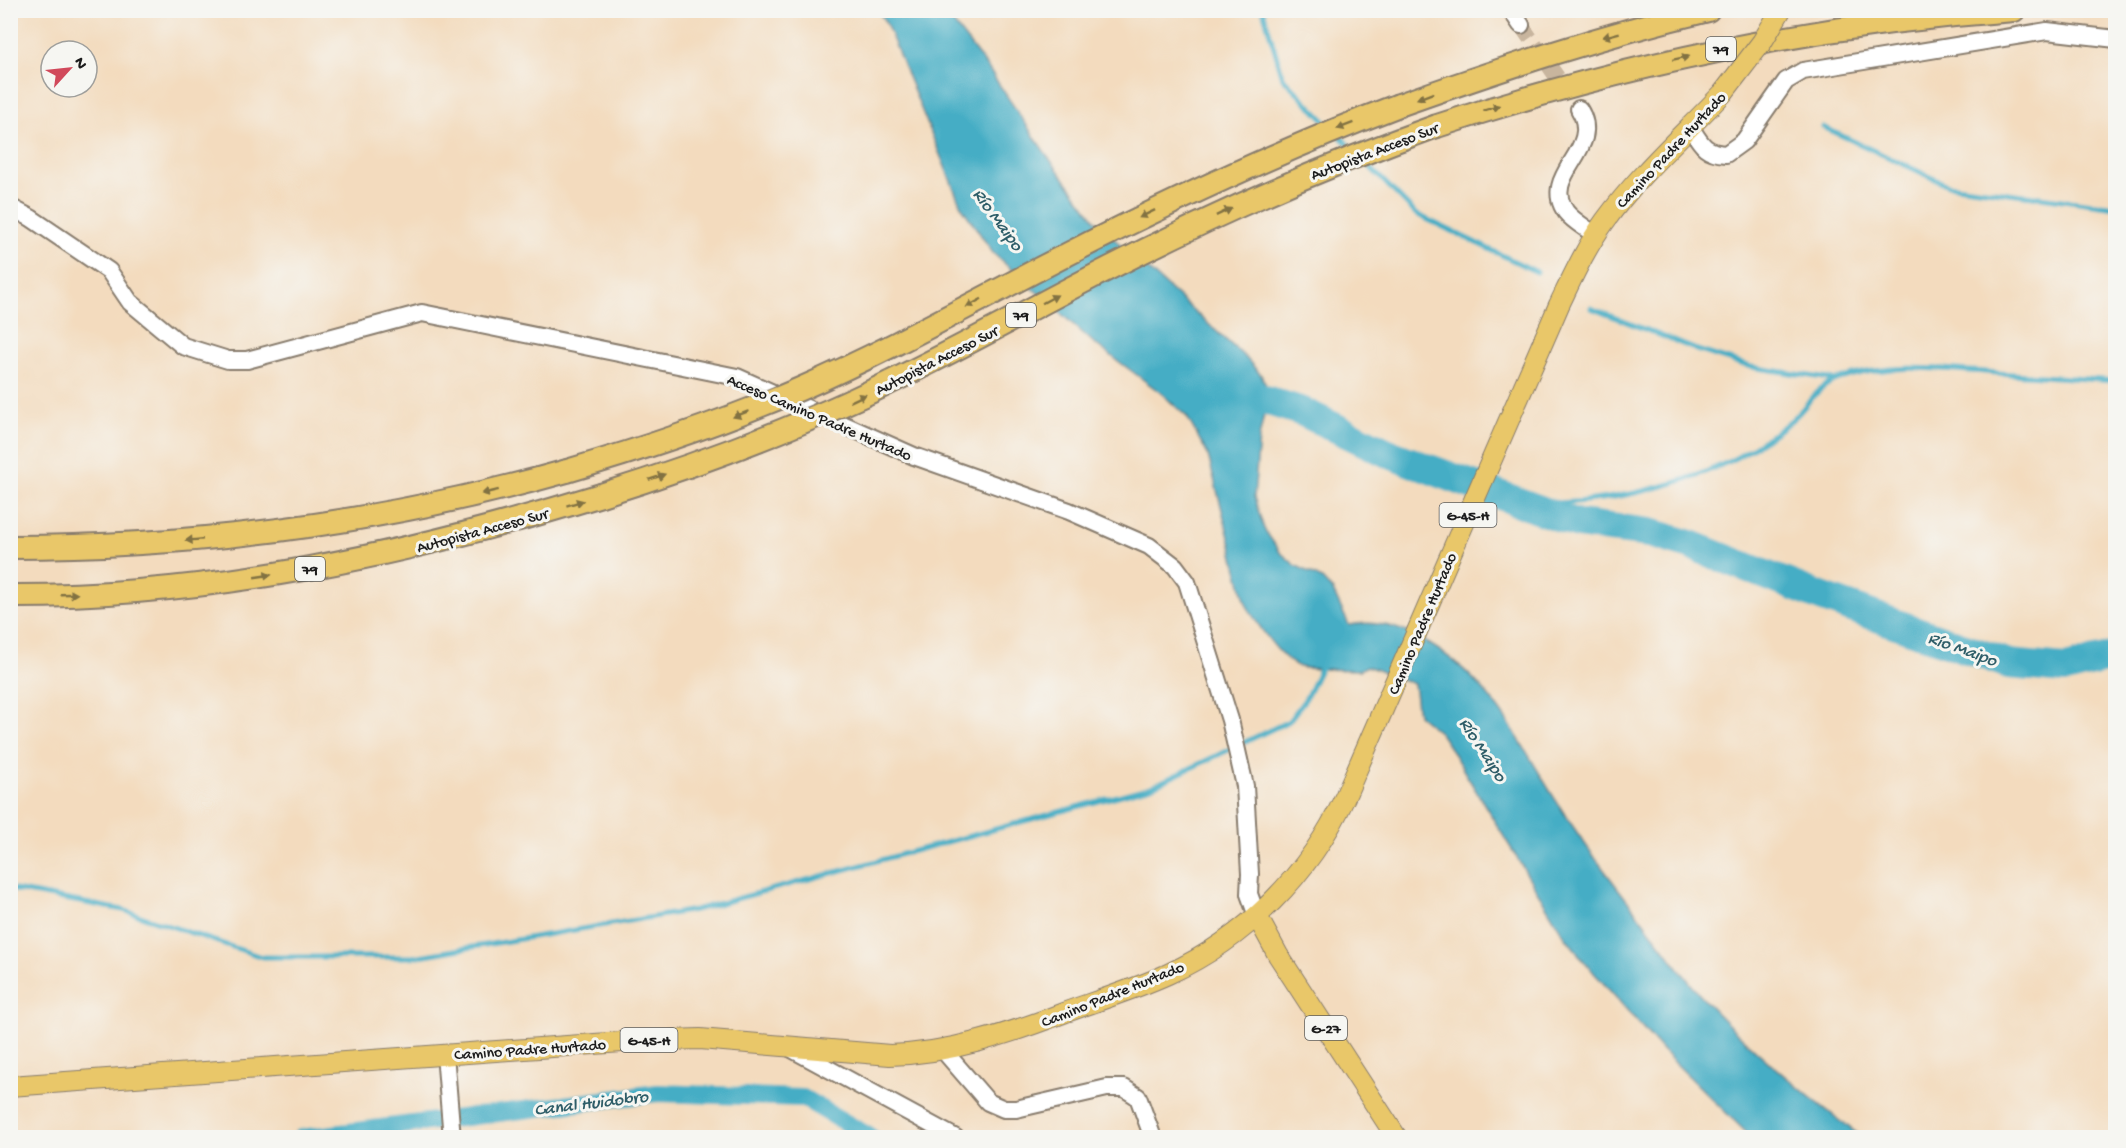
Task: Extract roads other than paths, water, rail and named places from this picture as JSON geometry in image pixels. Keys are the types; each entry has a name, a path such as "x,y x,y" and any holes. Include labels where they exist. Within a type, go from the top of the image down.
{"highway":[{"name":"Autopista Acceso Sur","path":"10,547 126,545 267,533 399,513 459,500 567,471 691,433 800,389 927,328 1067,254 1207,185 1319,136 1400,105 1556,52 1708,10"},
{"name":"Autopista Acceso Sur","path":"10,596 146,590 281,574 437,542 601,495 702,462 802,423 910,373 1102,272 1236,207 1336,163 1437,126 1592,79 1717,50 1858,26 2014,10"}],"main road":[{"name":"Camino Padre Hurtado","path":"10,1086 657,1040 700,1039 890,1055 920,1054 944,1050 1028,1026 1170,973 1213,949 1257,916 1302,868 1336,818 1559,305 1595,235 1626,194 1723,93 1762,42 1781,10"},
{"name":"G-27","path":"1257,916 1278,955 1397,1137"}],"street":[{"path":"1511,10 1521,25"},
{"path":"1691,128 1702,146 1714,154 1726,154 1744,141 1786,81 1803,71 2047,31 2115,39"},
{"path":"1579,109 1586,124 1585,138 1560,182 1560,197 1568,215 1595,235"},
{"name":"Acceso Camino Padre Hurtado","path":"10,207 31,218 109,271 130,302 183,346 228,360 247,360 422,313 737,377 915,456 1069,512 1149,546 1175,566 1187,582 1230,720 1245,786 1249,894 1257,916"},
{"path":"787,1046 956,1137"},
{"path":"944,1050 988,1102 1004,1109 1016,1109 1107,1088 1124,1088 1138,1097 1153,1137"},
{"path":"445,1054 452,1134"}],"water":[{"path":"878,11 944,11 988,68 1048,157 1100,226 1246,358 1261,375 1269,391 1259,438 1254,497 1264,529 1280,552 1295,565 1322,579 1333,591 1349,625 1367,623 1402,630 1447,656 1470,676 1508,722 1556,801 1593,855 1699,994 1777,1070 1862,1137 1751,1137 1663,1051 1583,960 1562,932 1450,748 1440,733 1418,715 1414,684 1367,666 1360,670 1300,667 1277,649 1246,604 1208,455 1187,417 1161,393 1094,343 993,253 961,206 886,23"}],"waterway":[{"path":"1263,10 1283,78 1330,126"},
{"path":"1823,127 1948,185 2116,207"},
{"path":"1339,135 1353,150"},
{"path":"1364,161 1416,214 1537,272"},
{"path":"1591,308 1697,350 1751,367 1836,380"},
{"path":"1523,504 1578,502 1607,498 1651,489 1695,476 1736,458 1771,436 1793,419 1826,385 1858,374 1878,370 1917,368 2116,381"},
{"name":"Río Maipo","path":"1228,388 1303,412 1392,455 1578,524 1650,533 1691,545 1821,597 2009,664 2066,669 2116,656"},
{"path":"10,889 123,910 262,957 413,957 695,910 1151,787 1289,721 1306,698 1320,669 1327,663"},
{"name":"Canal Huidobro","path":"301,1138 658,1093 803,1098 872,1138"}],"tunnel":[{"path":"1521,25 1579,109"}]}
